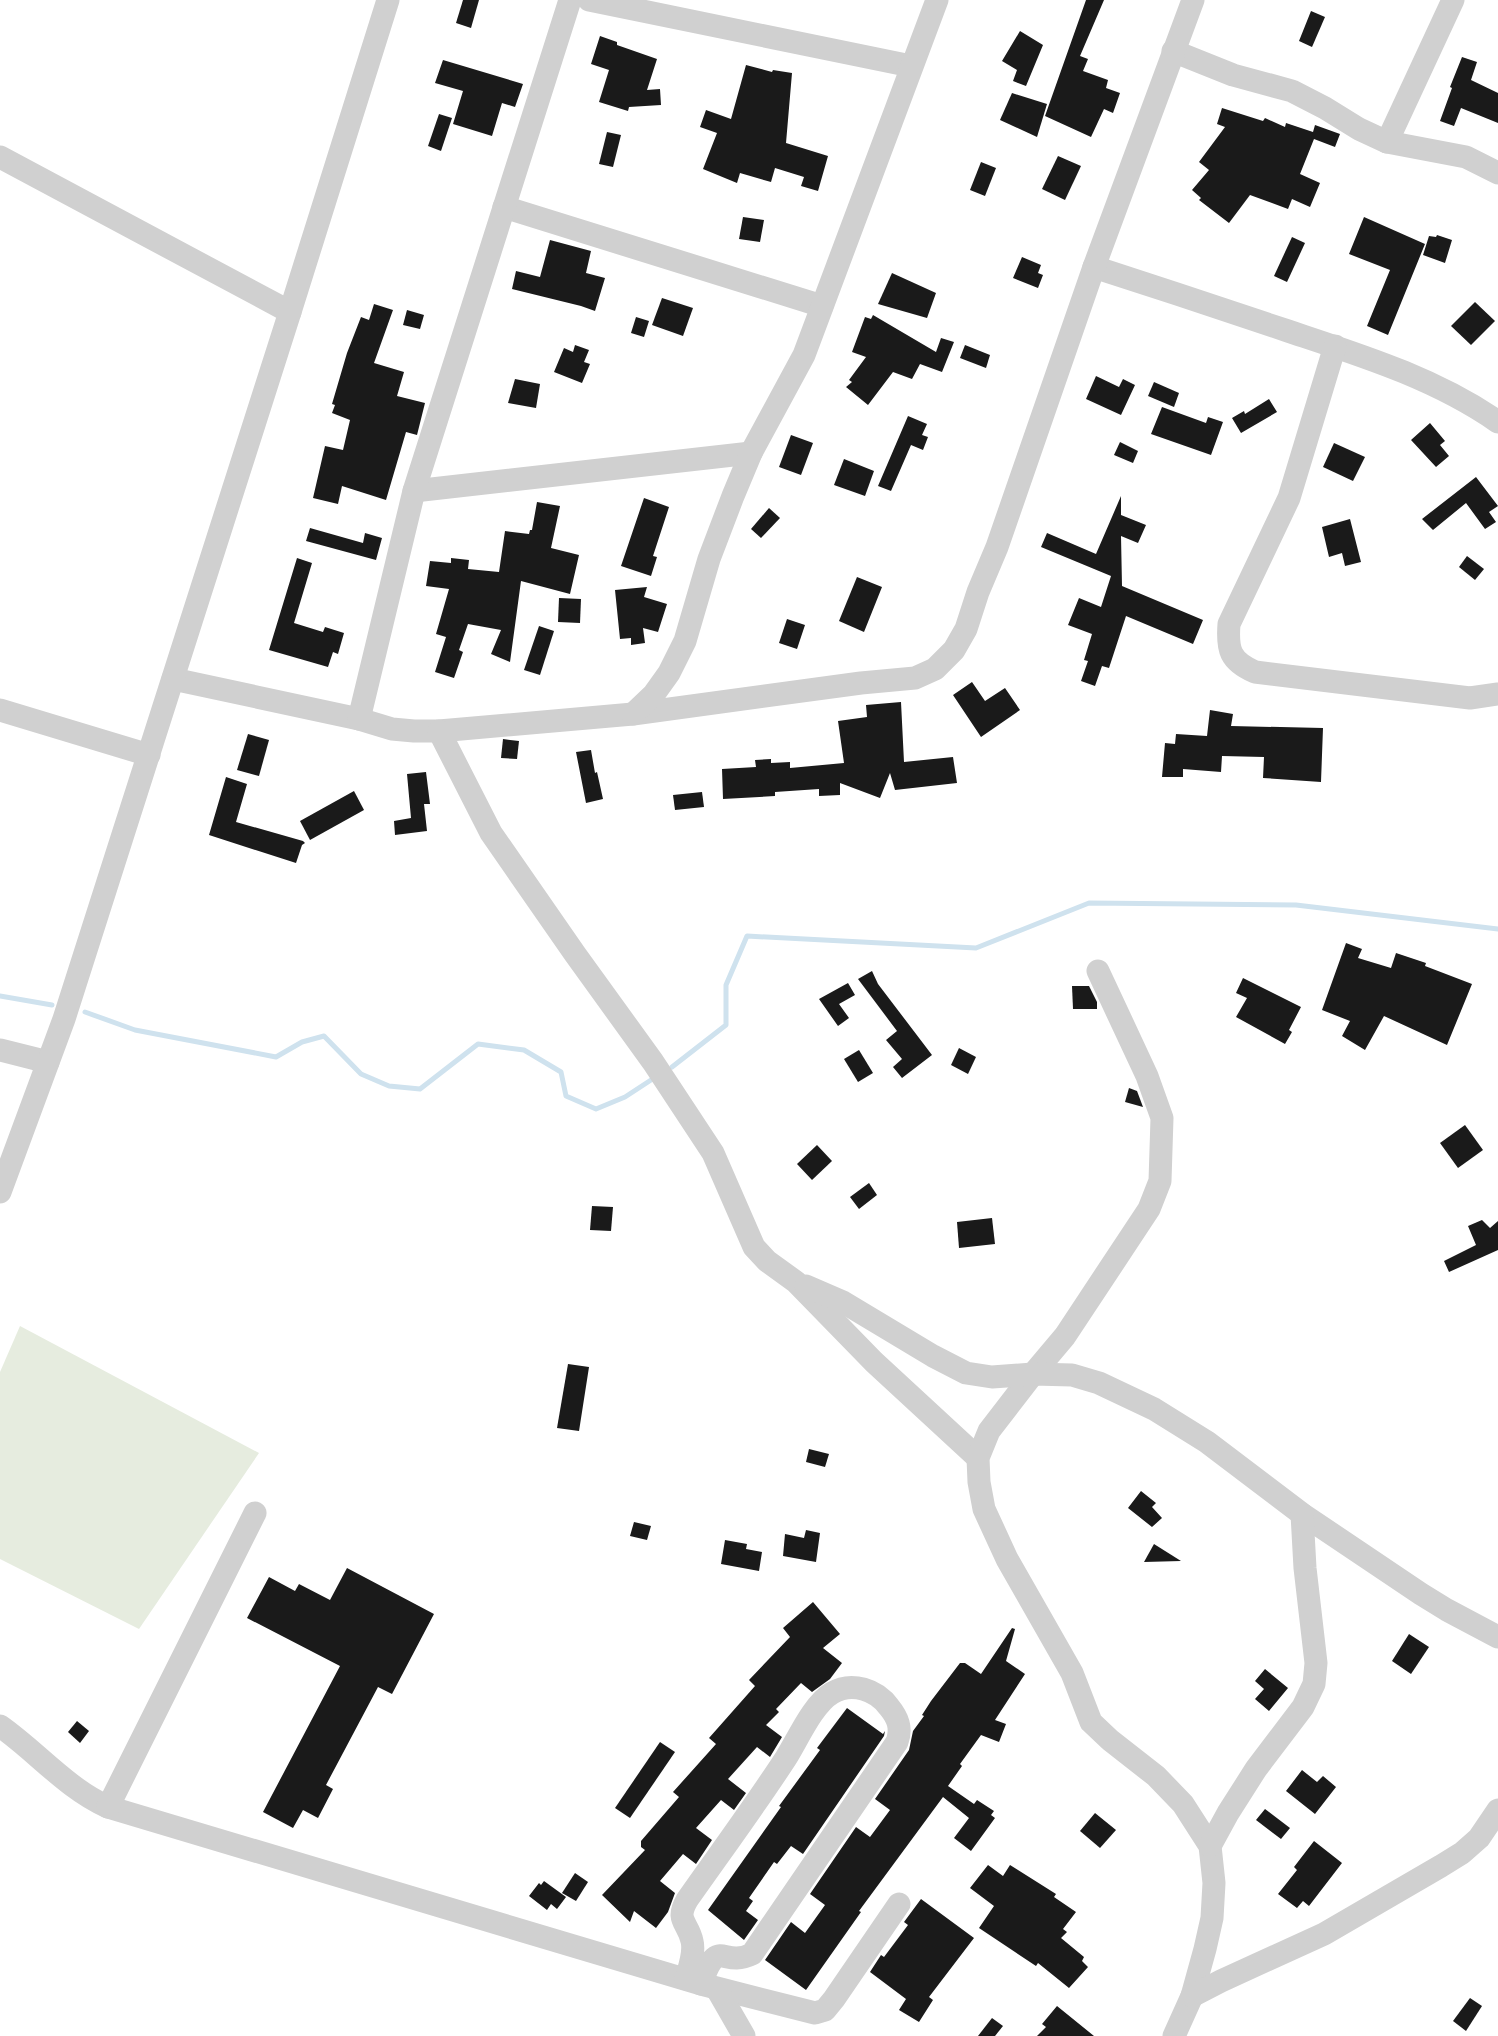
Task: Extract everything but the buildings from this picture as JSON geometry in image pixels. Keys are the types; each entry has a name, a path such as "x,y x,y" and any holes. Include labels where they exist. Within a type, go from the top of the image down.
{"street":[{"path":"0,1192 64,1019 388,0"},
{"path":"359,719 414,491 570,0"},
{"path":"589,0 911,66"},
{"path":"632,714 654,694 669,673 685,642 709,559 751,453 804,355 937,0"},
{"path":"173,679 359,719 392,729 439,730 632,714 915,678 935,670 954,650 966,629 1094,267 1194,0"},
{"path":"1387,142 1453,0"},
{"path":"1173,51 1233,75 1292,92 1387,142 1466,157 1498,173"},
{"path":"0,158 290,312"},
{"path":"504,207 822,306"},
{"path":"1094,267 1335,346 1432,382 1470,402 1498,422"},
{"path":"1335,346 1289,498 1229,624 1227,642 1231,655 1243,667 1255,672 1470,698 1498,694"},
{"path":"414,491 751,453"},
{"path":"0,710 149,755"},
{"path":"439,730 491,834 653,1062 713,1153 754,1247 767,1261 796,1282 874,1362 978,1458"},
{"path":"1098,971 1147,1076 1162,1118 1160,1181 1149,1209 1065,1336 989,1431 978,1458 979,1482 984,1509 1007,1559 1072,1672 1091,1722 1156,1776 1183,1804 1210,1846 1214,1883 1212,1918 1192,1996 1174,2036"},
{"path":"0,1050 48,1062"},
{"path":"796,1282 843,1302 966,1373 992,1377 1072,1375 1100,1383 1154,1409 1207,1442 1301,1514 1447,1610 1498,1637"},
{"path":"108,1807 255,1513"},
{"path":"1210,1846 1256,1769 1303,1707 1314,1684 1316,1663 1301,1514"},
{"path":"702,1984 713,1958 744,1958 752,1954 897,1742 899,1724 883,1699 872,1691 844,1689 833,1692 824,1700 681,1909 682,1920 692,1940 691,1956 702,1984 744,2036"},
{"path":"0,1726 71,1785 91,1800 108,1807 702,1984 815,2013 825,2010 899,1904"},
{"path":"1192,1996 1324,1934 1441,1866 1479,1838 1498,1810"}],"shaded area":[{"path":"20,1326 259,1453 139,1629 0,1559 0,1372"}],"waterway":[{"path":"672,1067 726,1025 726,985 747,936 976,948 1089,903 1296,905 1498,929"},
{"path":"0,996 52,1005"},
{"path":"85,1012 135,1030 276,1057 302,1042 324,1036 361,1074 389,1086 420,1089 478,1044 524,1050 561,1072 566,1096 596,1109 625,1097 651,1080"}]}
